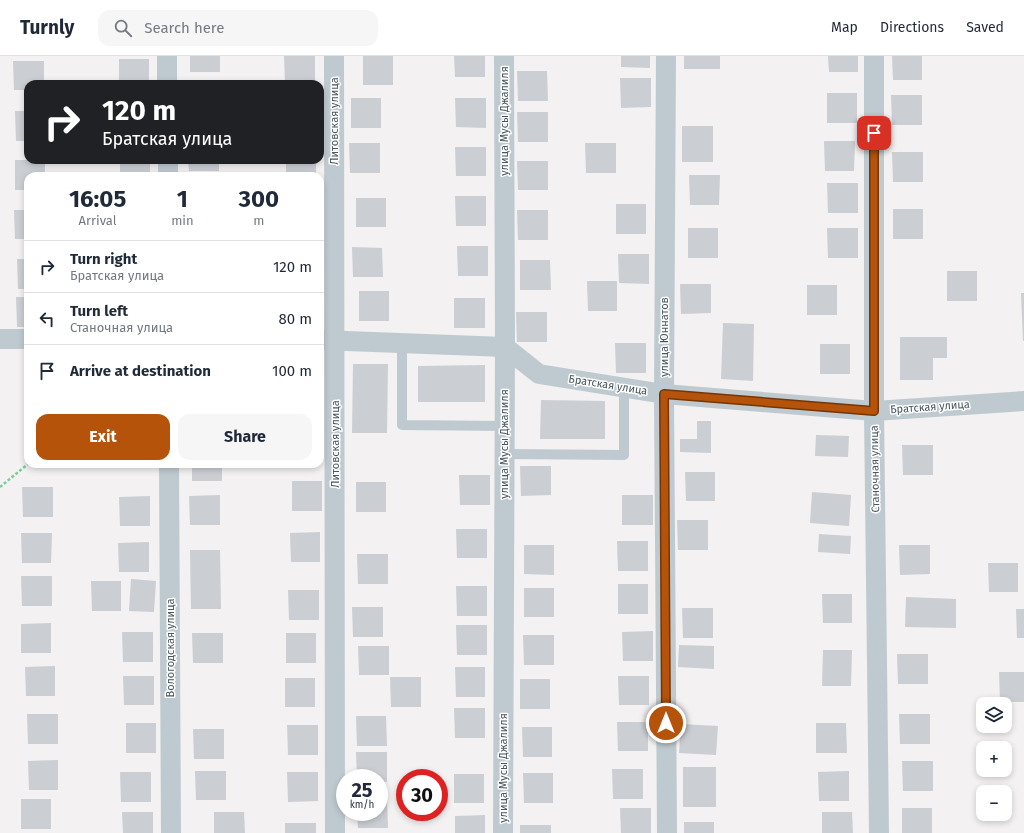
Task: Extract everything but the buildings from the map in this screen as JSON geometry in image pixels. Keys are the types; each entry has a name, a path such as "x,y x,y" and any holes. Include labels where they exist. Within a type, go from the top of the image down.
{"street":[{"path":"167,56 167,80"},
{"name":"Литовская улица","path":"334,56 327,340 335,833"},
{"name":"улица Мусы Джалиля","path":"503,833 505,347 504,56"},
{"name":"улица Юннатов","path":"666,56 664,394 667,833"},
{"name":"Станочная улица","path":"874,56 874,411 879,833"},
{"path":"0,339 24,339"},
{"path":"327,340 505,347"},
{"name":"Братская улица","path":"505,347 538,374 664,394 874,411 1024,401"},
{"name":"Вологодская улица","path":"169,468 171,833"}],"lane":[{"path":"402,343 402,425 504,426"},
{"path":"504,454 624,455 624,388"}],"path":[{"path":"0,487 24,467"}],"route":[{"path":"666,723 664,394 874,411 874,133"}]}
